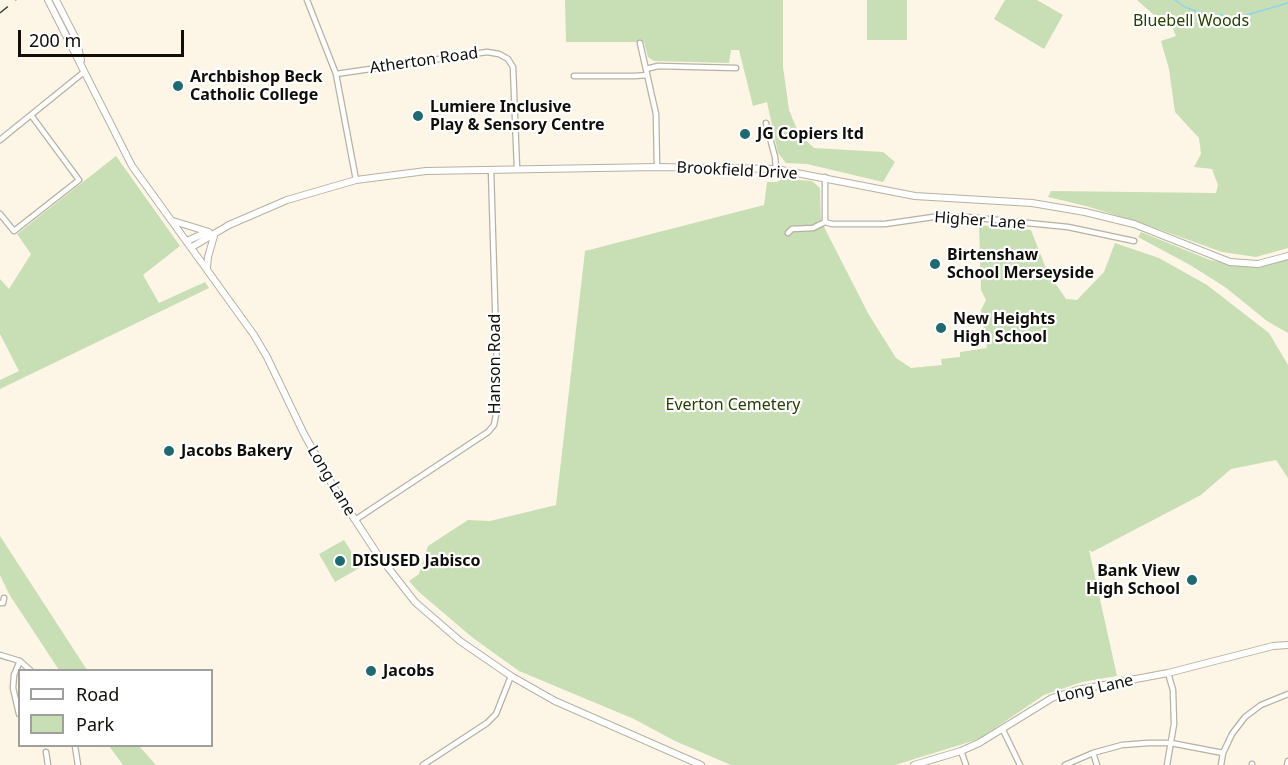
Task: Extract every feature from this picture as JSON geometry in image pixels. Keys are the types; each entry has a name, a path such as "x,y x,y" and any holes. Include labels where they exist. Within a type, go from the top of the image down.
{"street":[{"name":"Long Lane","path":"48,0 132,165 207,268 267,357 304,434 355,520 376,552 415,602 460,641 511,676 555,701 701,765"},
{"name":"Long Lane","path":"56,0 76,39 84,72"},
{"path":"307,0 336,74 356,180"},
{"path":"640,44 656,114 657,167"},
{"name":"Atherton Road","path":"336,74 487,52 499,54 508,59 513,67 517,169"},
{"path":"574,76 635,76 658,66 735,68"},
{"path":"0,140 84,72"},
{"path":"0,214 14,231 79,180 30,115"},
{"path":"766,123 776,169"},
{"name":"Brookfield Drive","path":"189,244 287,200 356,180 426,171 657,167 776,169 915,196 1032,203 1085,212 1134,224 1230,262 1258,264 1288,256"},
{"name":"Hanson Road","path":"355,520 488,432 494,425 498,404 491,170"},
{"path":"825,177 825,222"},
{"name":"Higher Lane","path":"788,233 792,229 813,228 825,222 885,224 940,216 1068,227 1134,241"},
{"path":"172,221 214,232 207,257 207,268"},
{"name":"Long Lane","path":"914,765 962,751 1003,730 1052,698 1077,690 1168,673 1273,646 1288,645"},
{"path":"0,655 20,661 29,669"},
{"path":"18,710 13,688 14,675 20,661"},
{"path":"1167,765 1174,705 1168,673"},
{"path":"423,765 487,723 496,714 511,676"},
{"path":"1221,765 1223,753 1232,734 1245,717 1261,705 1288,694"},
{"path":"1003,730 1020,765"},
{"path":"1065,765 1093,753 1122,745 1171,743 1223,753"},
{"path":"75,747 78,765"},
{"path":"962,751 966,765"},
{"path":"46,752 48,765"},
{"path":"1093,753 1097,765"},
{"path":"40,759 47,759"},
{"path":"1287,765 1288,760"}],"green space":[{"path":"565,0 783,0 783,67 789,110 799,134 814,148 883,152 895,162 883,182 807,164 786,163 778,153 767,102 753,106 739,50 731,50 729,63 654,61 648,57 644,42 566,42"},
{"path":"867,0 907,0 907,40 867,40"},
{"path":"1005,0 1037,0 1063,15 1044,49 994,19"},
{"name":"Bluebell Woods","path":"1137,0 1288,0 1288,248 1256,257 1222,252 1147,225 1048,197 1051,191 1216,193 1218,185 1212,169 1194,167 1201,154 1199,138 1175,112 1169,69 1161,41 1176,36 1167,16 1154,15"},
{"path":"116,156 180,246 143,275 159,303 205,282 209,288 0,389 0,380 19,371 0,334 0,279 9,289 31,254 17,234"},
{"name":"Everton Cemetery","path":"782,179 812,181 820,188 821,221 869,315 896,358 911,368 942,365 941,359 960,357 960,352 987,348 981,310 986,300 981,290 979,225 1031,230 1047,271 1066,299 1077,300 1104,272 1115,243 1159,258 1207,285 1269,333 1288,365 1288,478 1276,460 1231,469 1201,495 1092,552 1089,550 1117,676 1082,682 1044,695 979,739 895,765 731,765 675,741 634,719 519,671 473,638 409,581 419,574 428,546 468,520 490,521 556,505 585,251 764,205 767,182 777,182"},
{"path":"1141,232 1210,260 1241,266 1271,264 1288,258 1288,333 1267,321 1225,287 1138,237"},
{"path":"0,536 86,669 58,669 9,594 0,575"},
{"name":"DISUSED Jabisco","path":"344,540 361,567 335,582 319,554"},
{"path":"110,747 140,747 156,765 123,765"}],"waterway":[{"path":"1175,0 1185,7 1211,17 1221,15 1233,19 1288,3"}],"railway":[{"path":"0,13 16,0"}],"place":[{"name":"Archbishop Beck Catholic College","path":"178,86"},
{"name":"Lumiere Inclusive Play & Sensory Centre","path":"418,116"},
{"name":"JG Copiers ltd","path":"745,134"},
{"name":"Birtenshaw School Merseyside","path":"935,264"},
{"name":"New Heights High School","path":"941,328"},
{"name":"Jacobs Bakery","path":"169,451"},
{"name":"DISUSED Jabisco","path":"340,561"},
{"name":"Bank View High School","path":"1192,580"},
{"name":"Jacobs","path":"371,671"}]}
